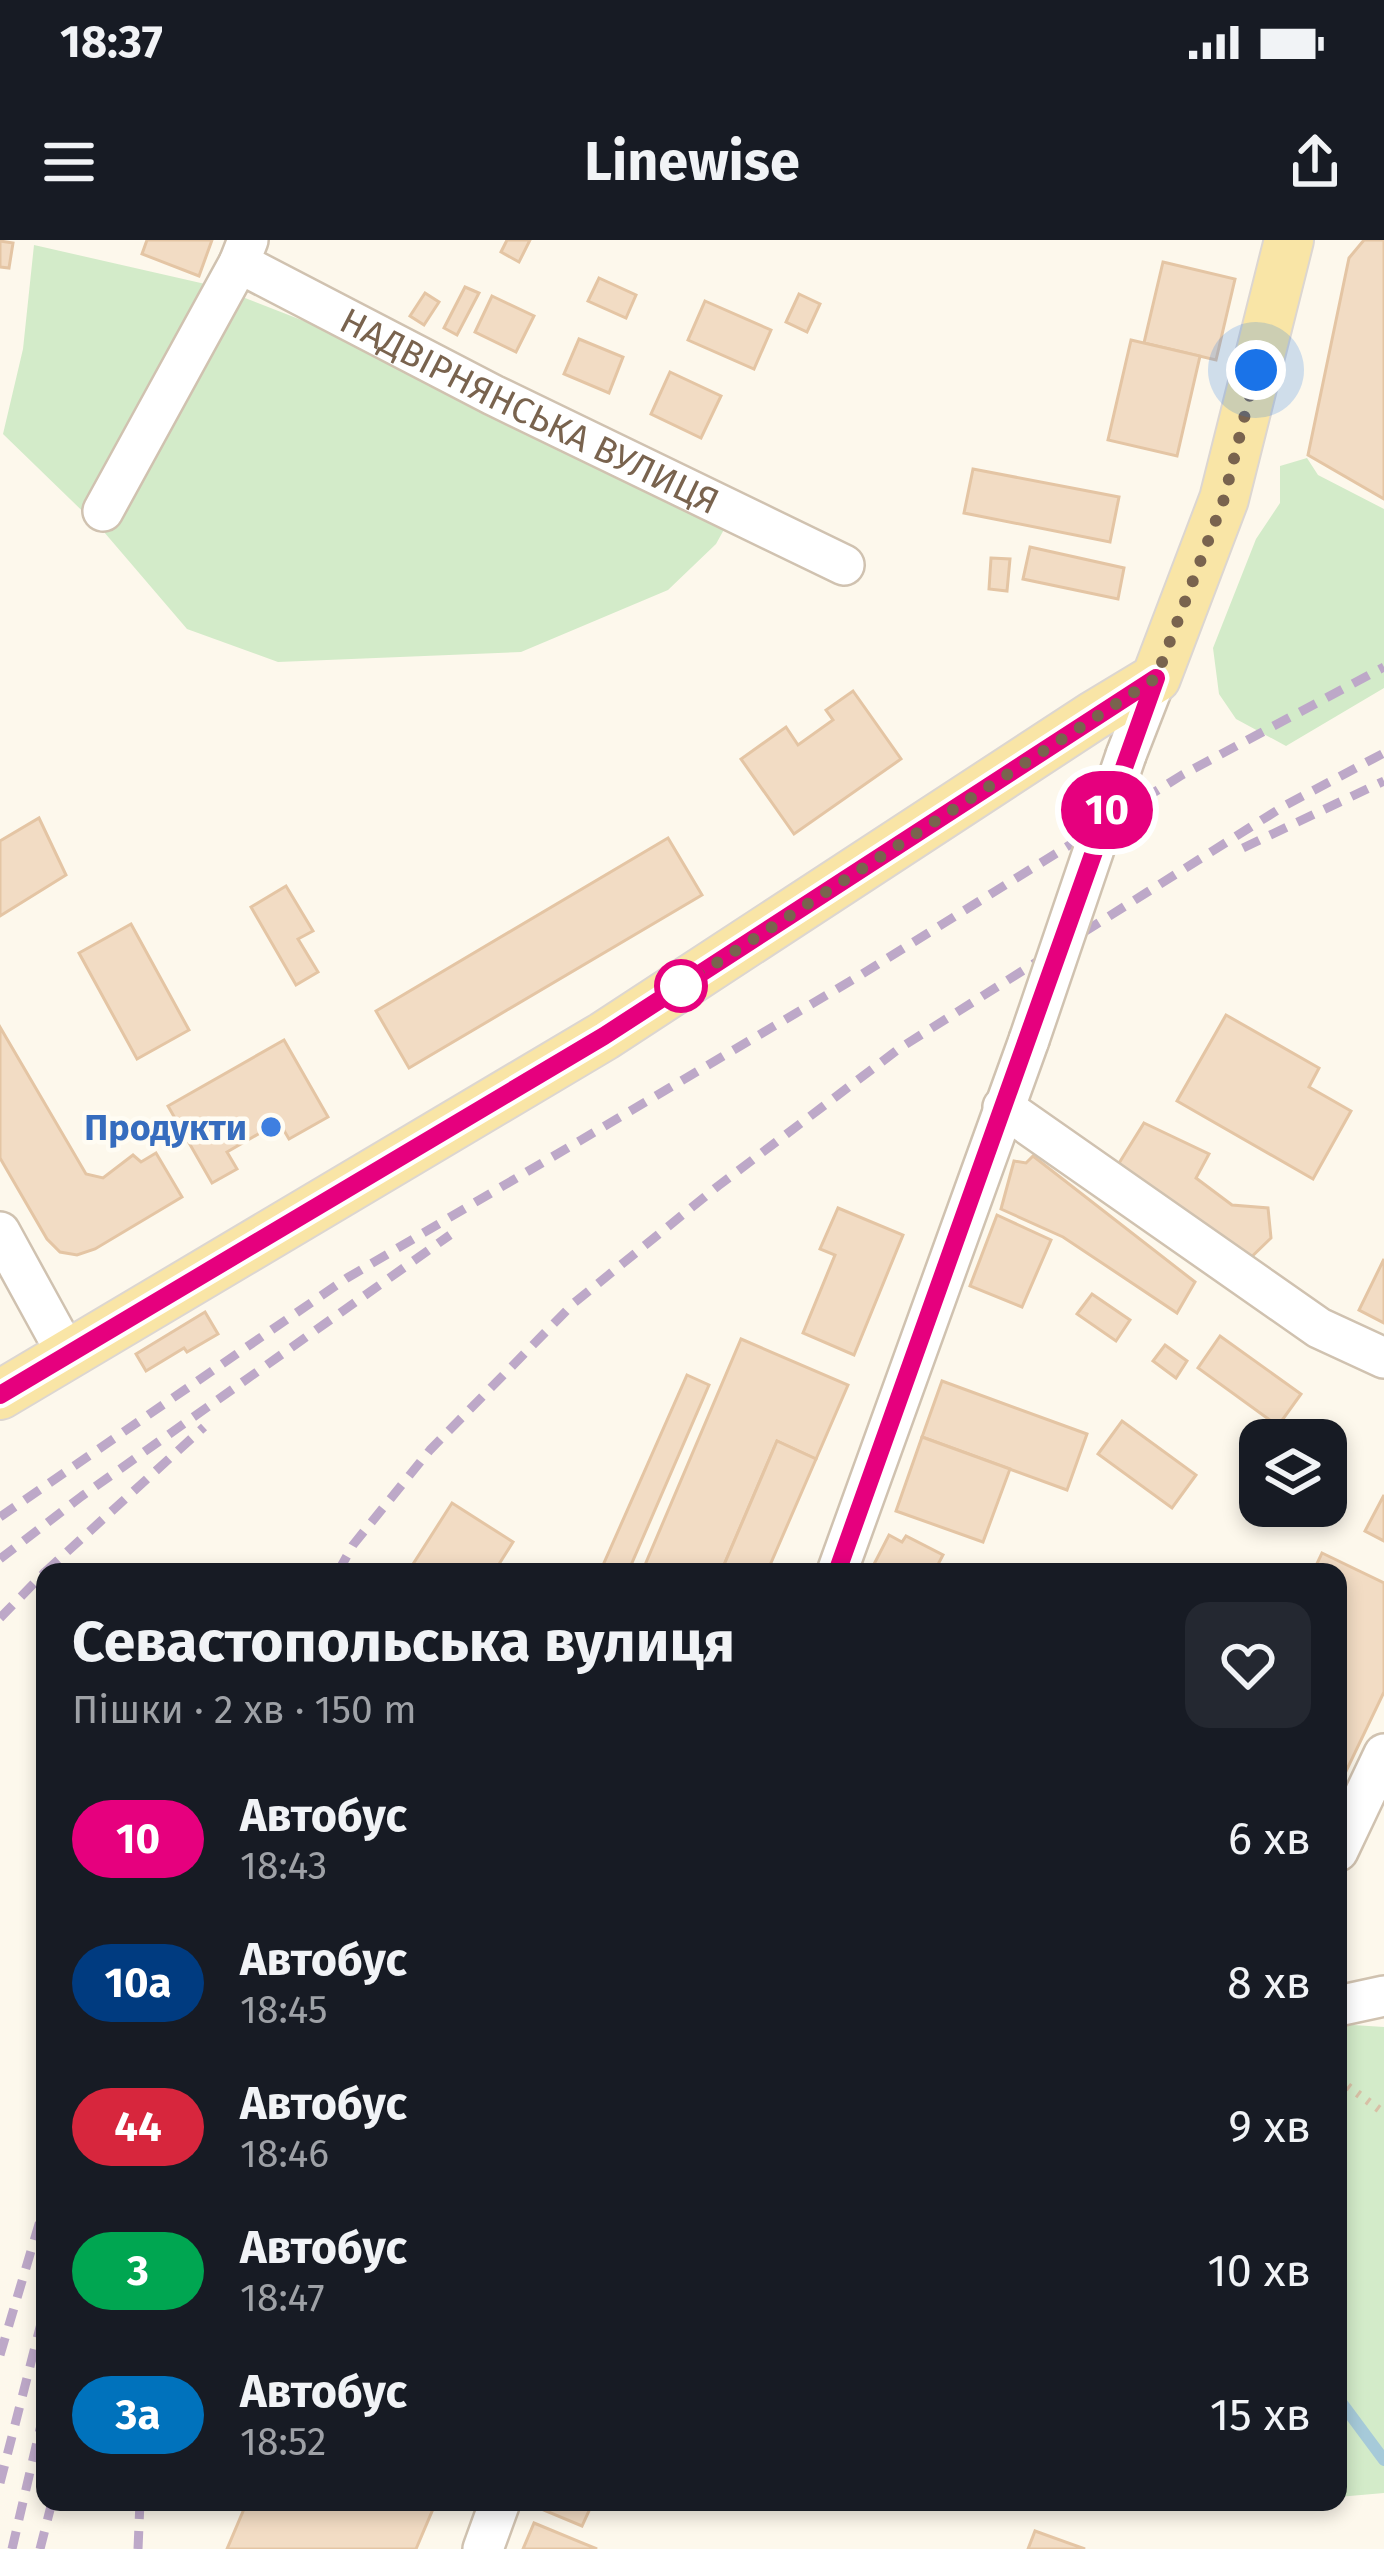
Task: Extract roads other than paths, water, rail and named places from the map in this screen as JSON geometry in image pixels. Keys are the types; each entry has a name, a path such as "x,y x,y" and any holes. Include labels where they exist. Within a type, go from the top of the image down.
{"main road":[{"path":"0,1395 604,1036 1156,678 1224,499 1288,240"}],"street":[{"path":"103,511 244,252"},
{"name":"НАДВІРНЯНСЬКА ВУЛИЦЯ","path":"244,252 493,395 844,565"},
{"path":"840,1563 1156,678"},
{"path":"1003,1107 1319,1328 1384,1358"},
{"path":"0,1232 68,1356"},
{"path":"1347,1832 1384,1754"},
{"path":"1347,2004 1384,1996"},
{"path":"483,2549 497,2511"}],"waterway":[{"path":"1347,2410 1384,2460"}],"railway":[{"path":"0,1517 347,1278 859,976 1182,775 1384,667"},
{"path":"343,1563 430,1450 574,1303 718,1186 900,1048 1284,806 1384,753"},
{"path":"1243,848 1384,781"},
{"path":"0,1559 450,1235"},
{"path":"55,1563 204,1427"},
{"path":"0,1618 36,1581"},
{"path":"0,2355 36,2234"},
{"path":"0,2483 36,2343"},
{"path":"12,2549 36,2446"},
{"path":"40,2549 50,2511"},
{"path":"138,2549 140,2511"}],"place":[{"name":"Продукти","path":"271,1127"}]}
